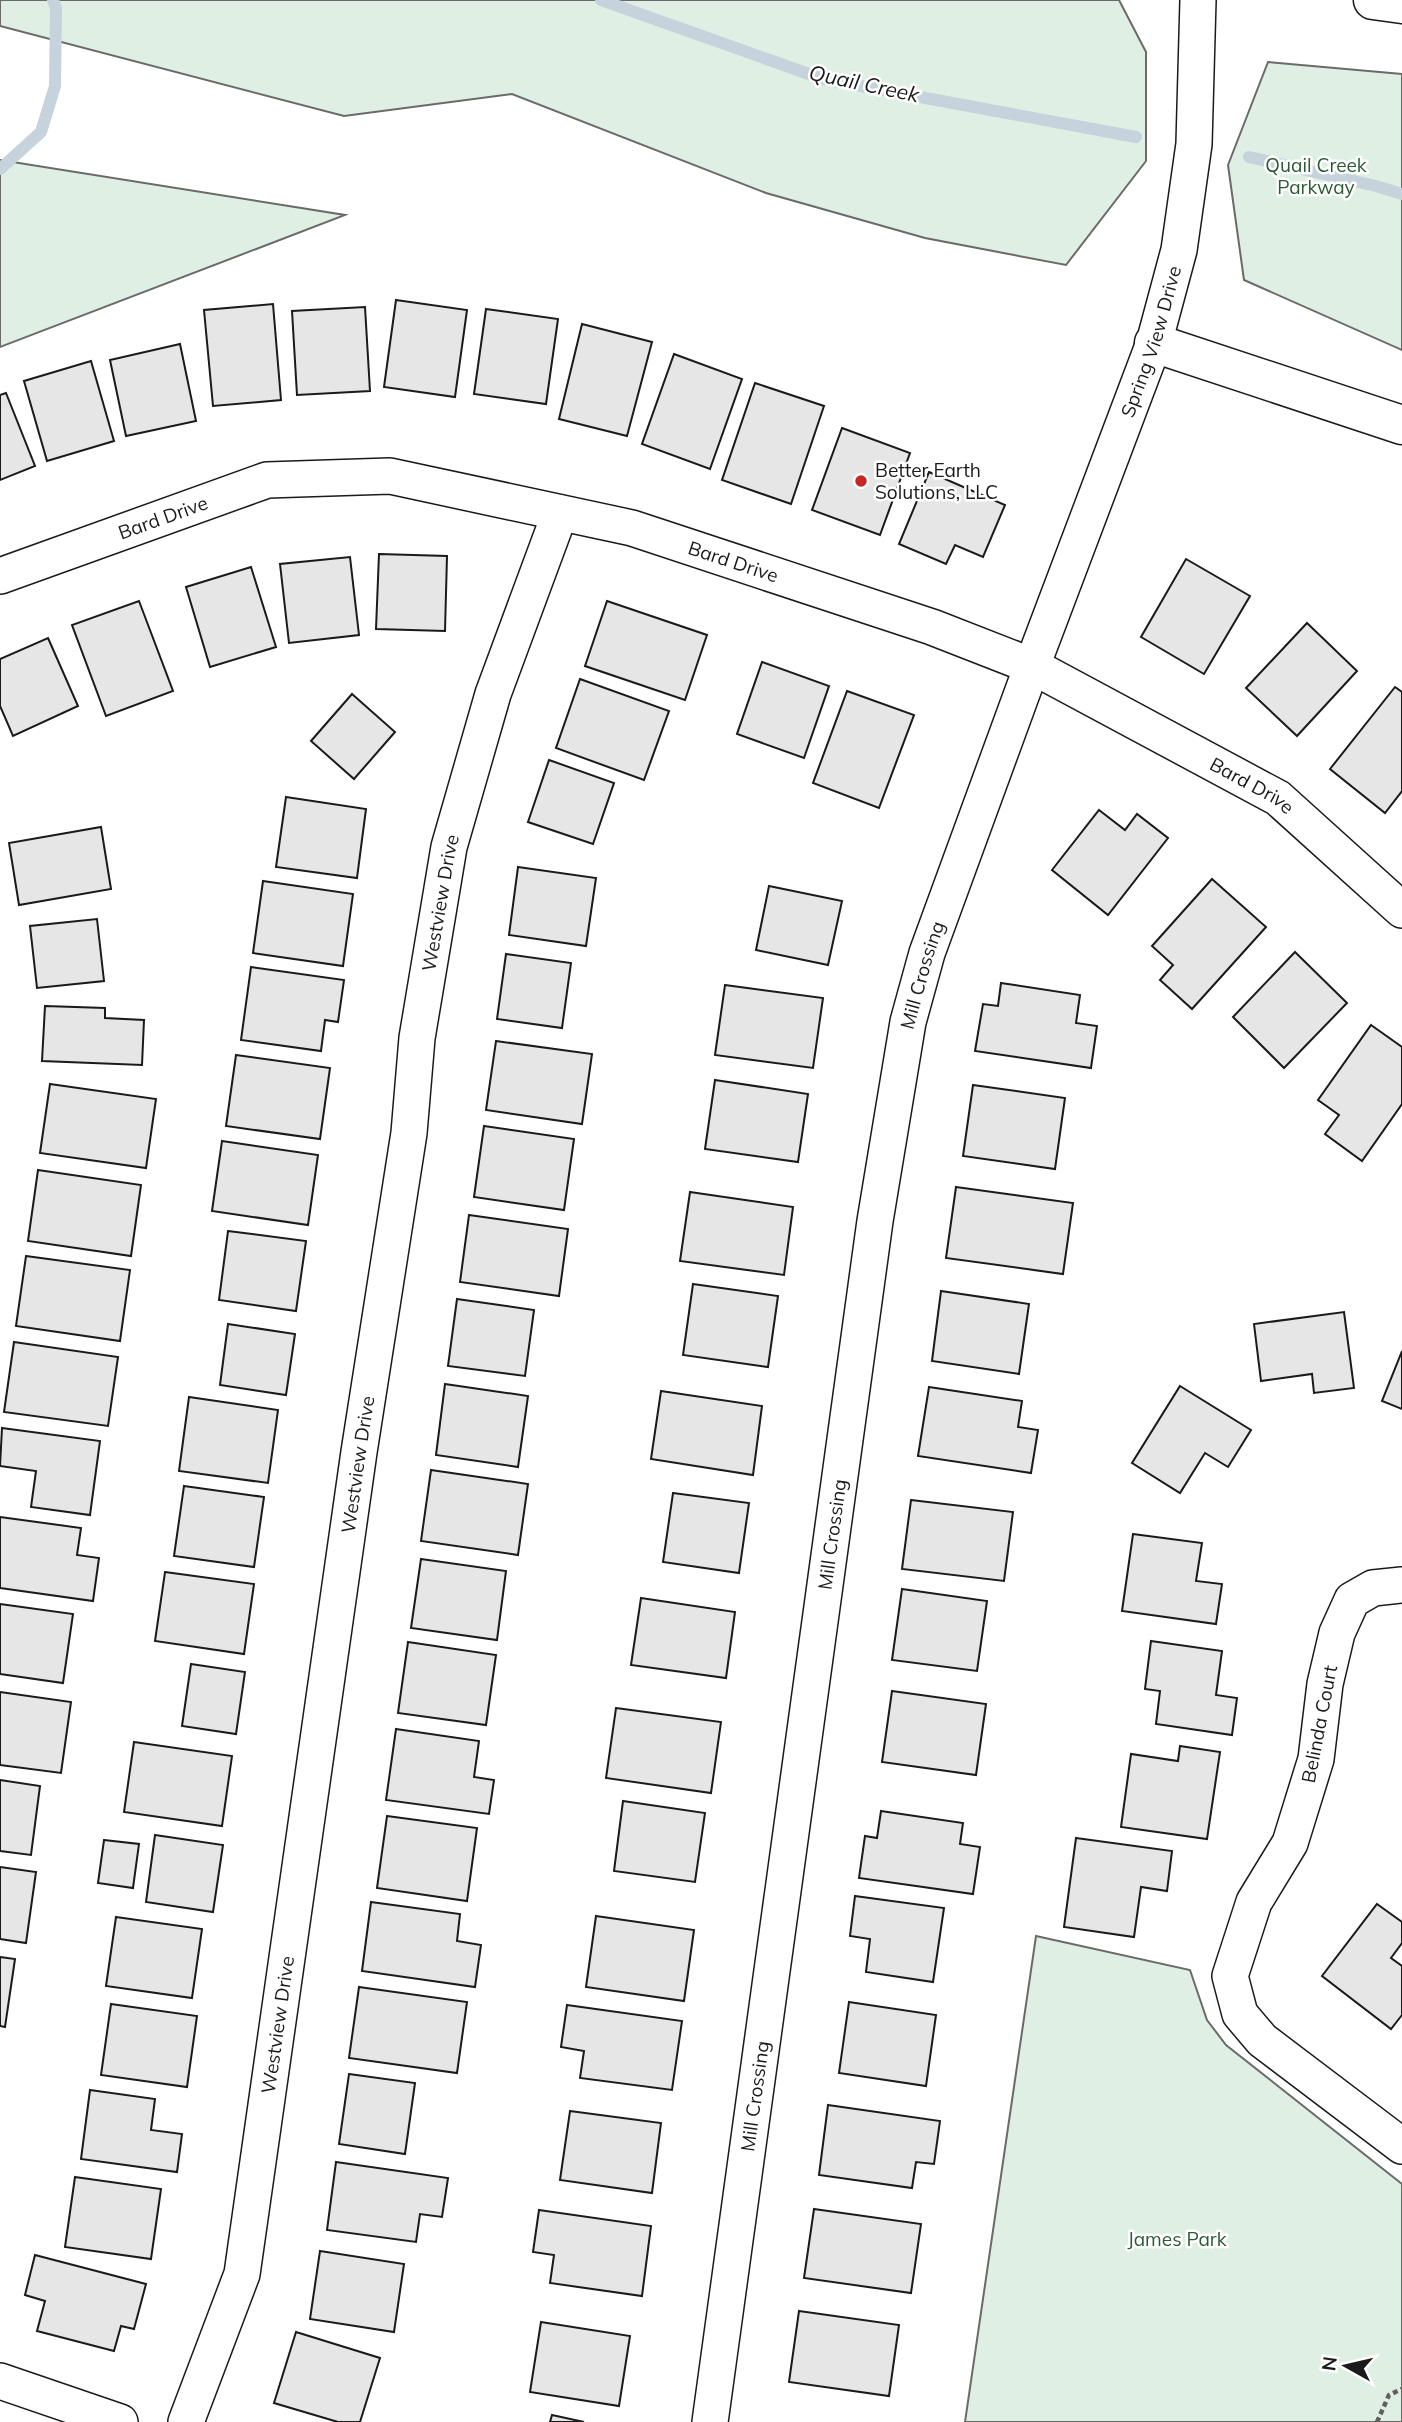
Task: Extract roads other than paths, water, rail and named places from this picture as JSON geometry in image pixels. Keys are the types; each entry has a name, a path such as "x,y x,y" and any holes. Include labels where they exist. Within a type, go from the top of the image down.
{"street":[{"name":"Spring View Drive","path":"1032,666 1154,343 1179,250 1194,144 1198,0"},
{"path":"1373,0 1402,4"},
{"path":"1154,343 1402,425"},
{"name":"Bard Drive","path":"0,576 267,480 390,476 632,528 932,627 1032,666 1278,798 1402,911"},
{"name":"Westview Drive","path":"186,2422 242,2274 356,1466 409,1133 417,1038 449,847 493,694 560,513"},
{"name":"Mill Crossing","path":"710,2422 874,1221 908,1022 927,953 1032,666"},
{"name":"Belinda Court","path":"1402,1585 1373,1588 1352,1600 1337,1633 1325,1684 1316,1759 1290,1843 1254,1902 1230,1976 1240,2014 1262,2040 1402,2146"},
{"path":"0,2381 120,2422"}],"waterway":[{"path":"0,169 41,132 55,86 56,8 53,0"},
{"name":"Quail Creek","path":"601,0 823,79 1136,137"},
{"name":"Quail Creek","path":"1249,157 1402,194"}],"place":[{"name":"Better Earth Solutions, LLC","path":"861,481"}],"park label":[{"name":"Quail Creek Parkway","path":"1316,176"},
{"name":"James Park","path":"1177,2239"}]}
